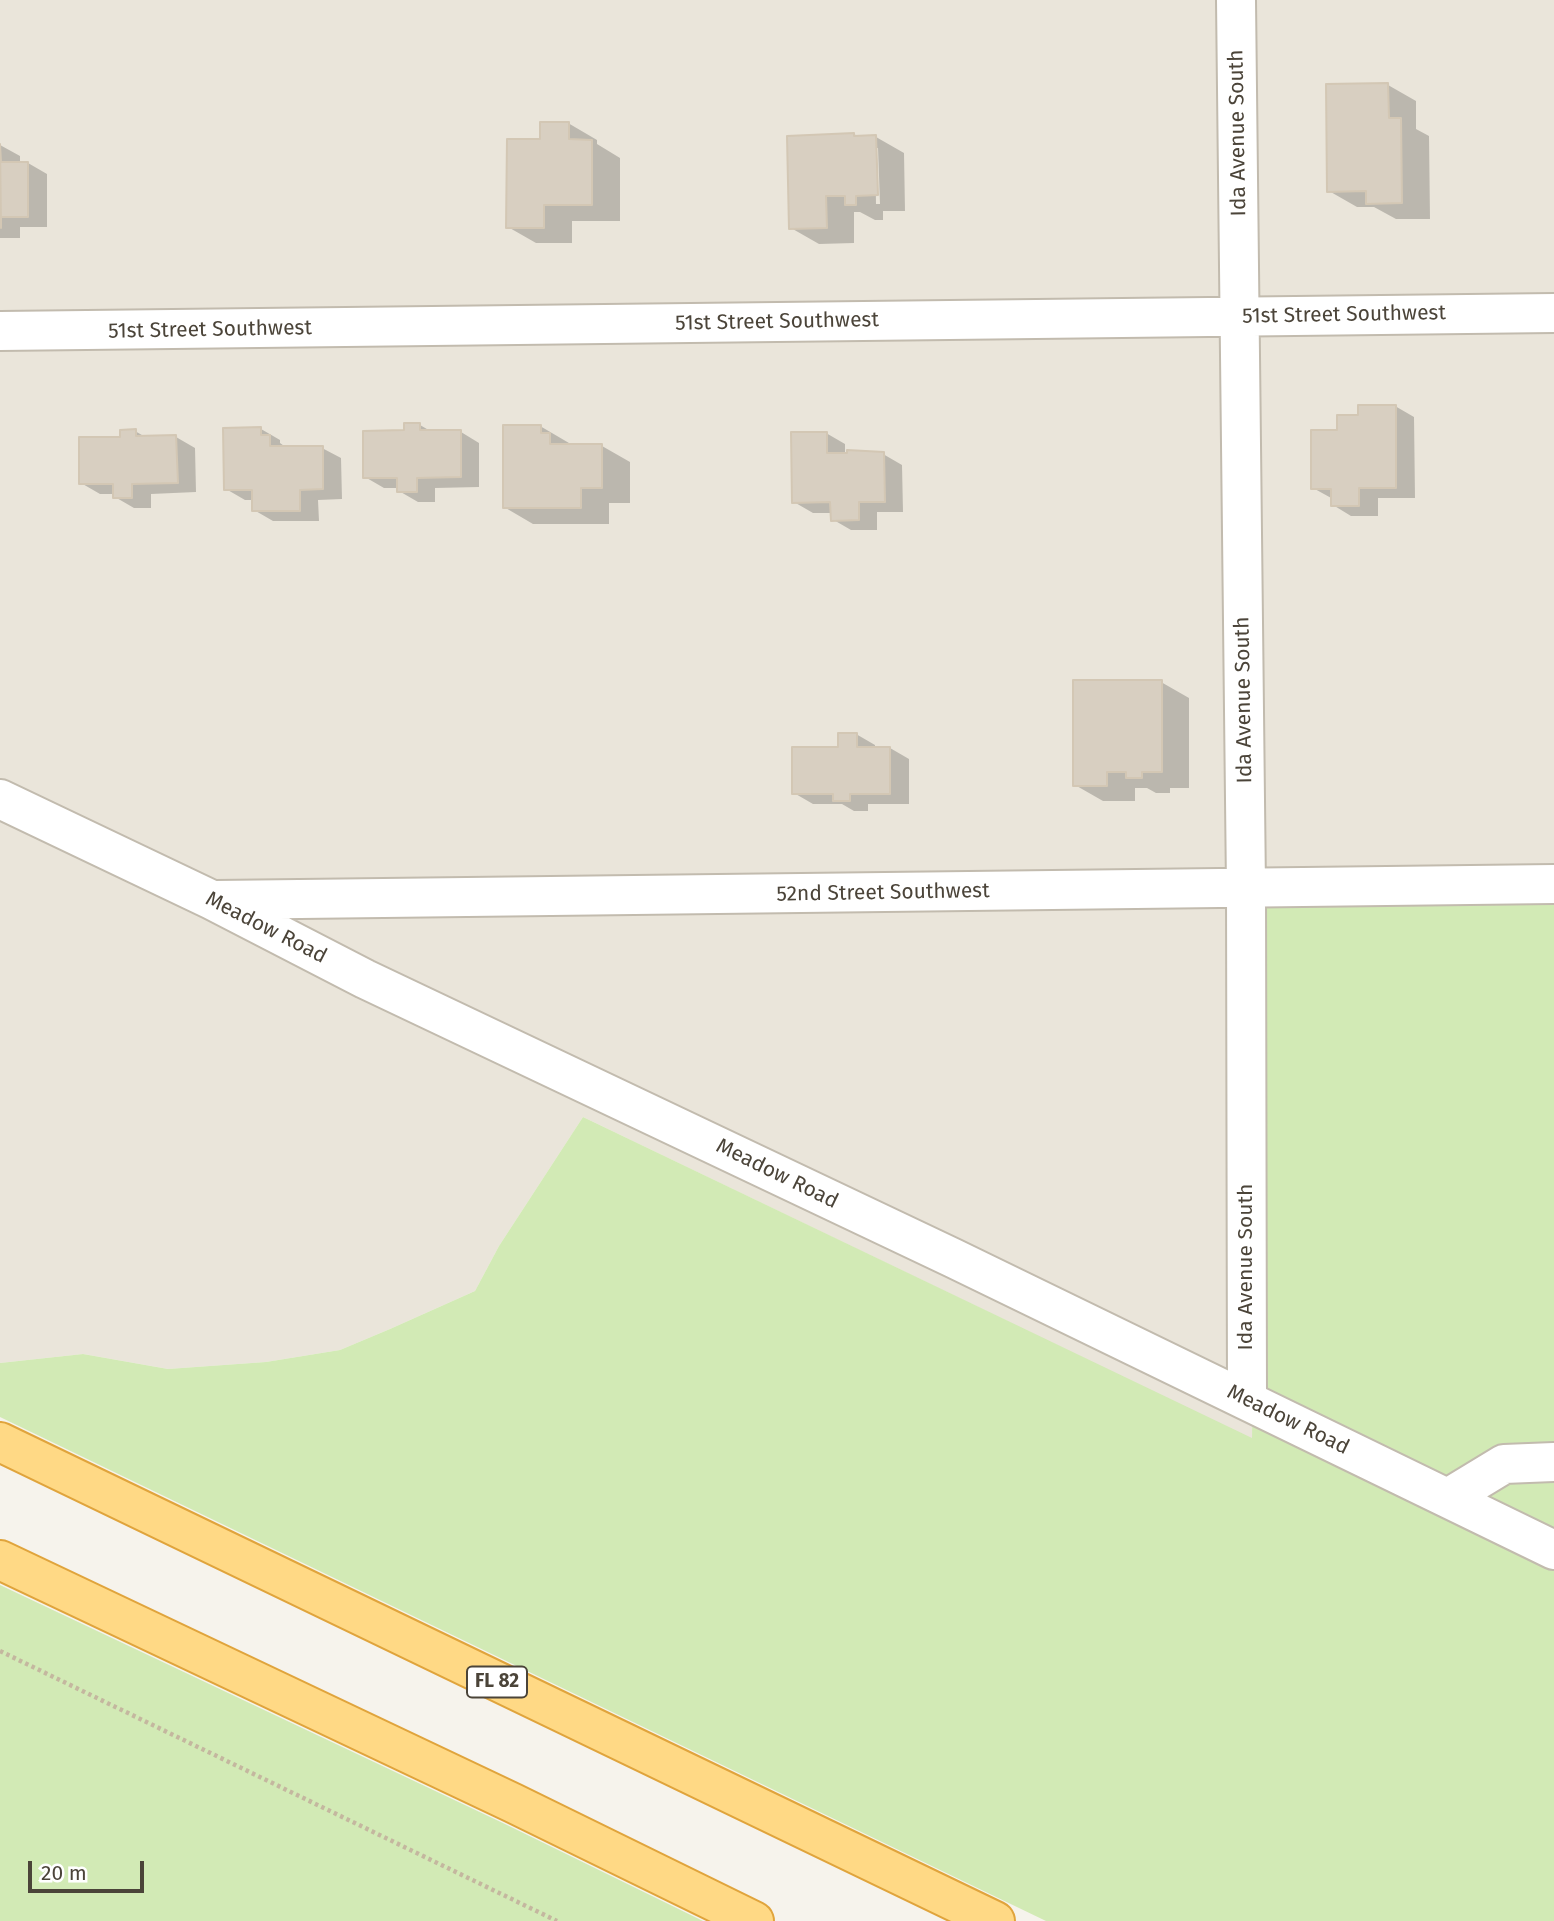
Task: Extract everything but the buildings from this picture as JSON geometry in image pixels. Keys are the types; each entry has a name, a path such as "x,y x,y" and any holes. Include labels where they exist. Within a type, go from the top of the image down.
{"highway":[{"name":"FL 82","path":"0,1442 995,1921"},
{"path":"0,1560 513,1803 754,1921"}],"street":[{"name":"Ida Avenue South","path":"1236,0 1246,888 1247,1399"},
{"name":"51st Street Southwest","path":"0,331 1554,313"},
{"name":"Meadow Road","path":"0,799 212,900 365,979 1247,1399 1554,1550"},
{"name":"52nd Street Southwest","path":"212,900 1554,884"},
{"path":"1448,1498 1504,1464 1554,1462"}],"path":[{"path":"0,1651 557,1921"}],"shaded area":[{"path":"0,0 1554,0 1554,885 1258,889 1252,1439 583,1117 499,1246 475,1291 390,1329 340,1350 266,1362 168,1369 83,1354 0,1363"}],"green space":[{"path":"1554,885 1554,1921 1046,1921 0,1417 0,1363 83,1354 168,1369 266,1362 340,1350 475,1291 499,1246 583,1117 1252,1438 1258,888"},
{"path":"0,1585 505,1824 703,1921 0,1921"}]}
